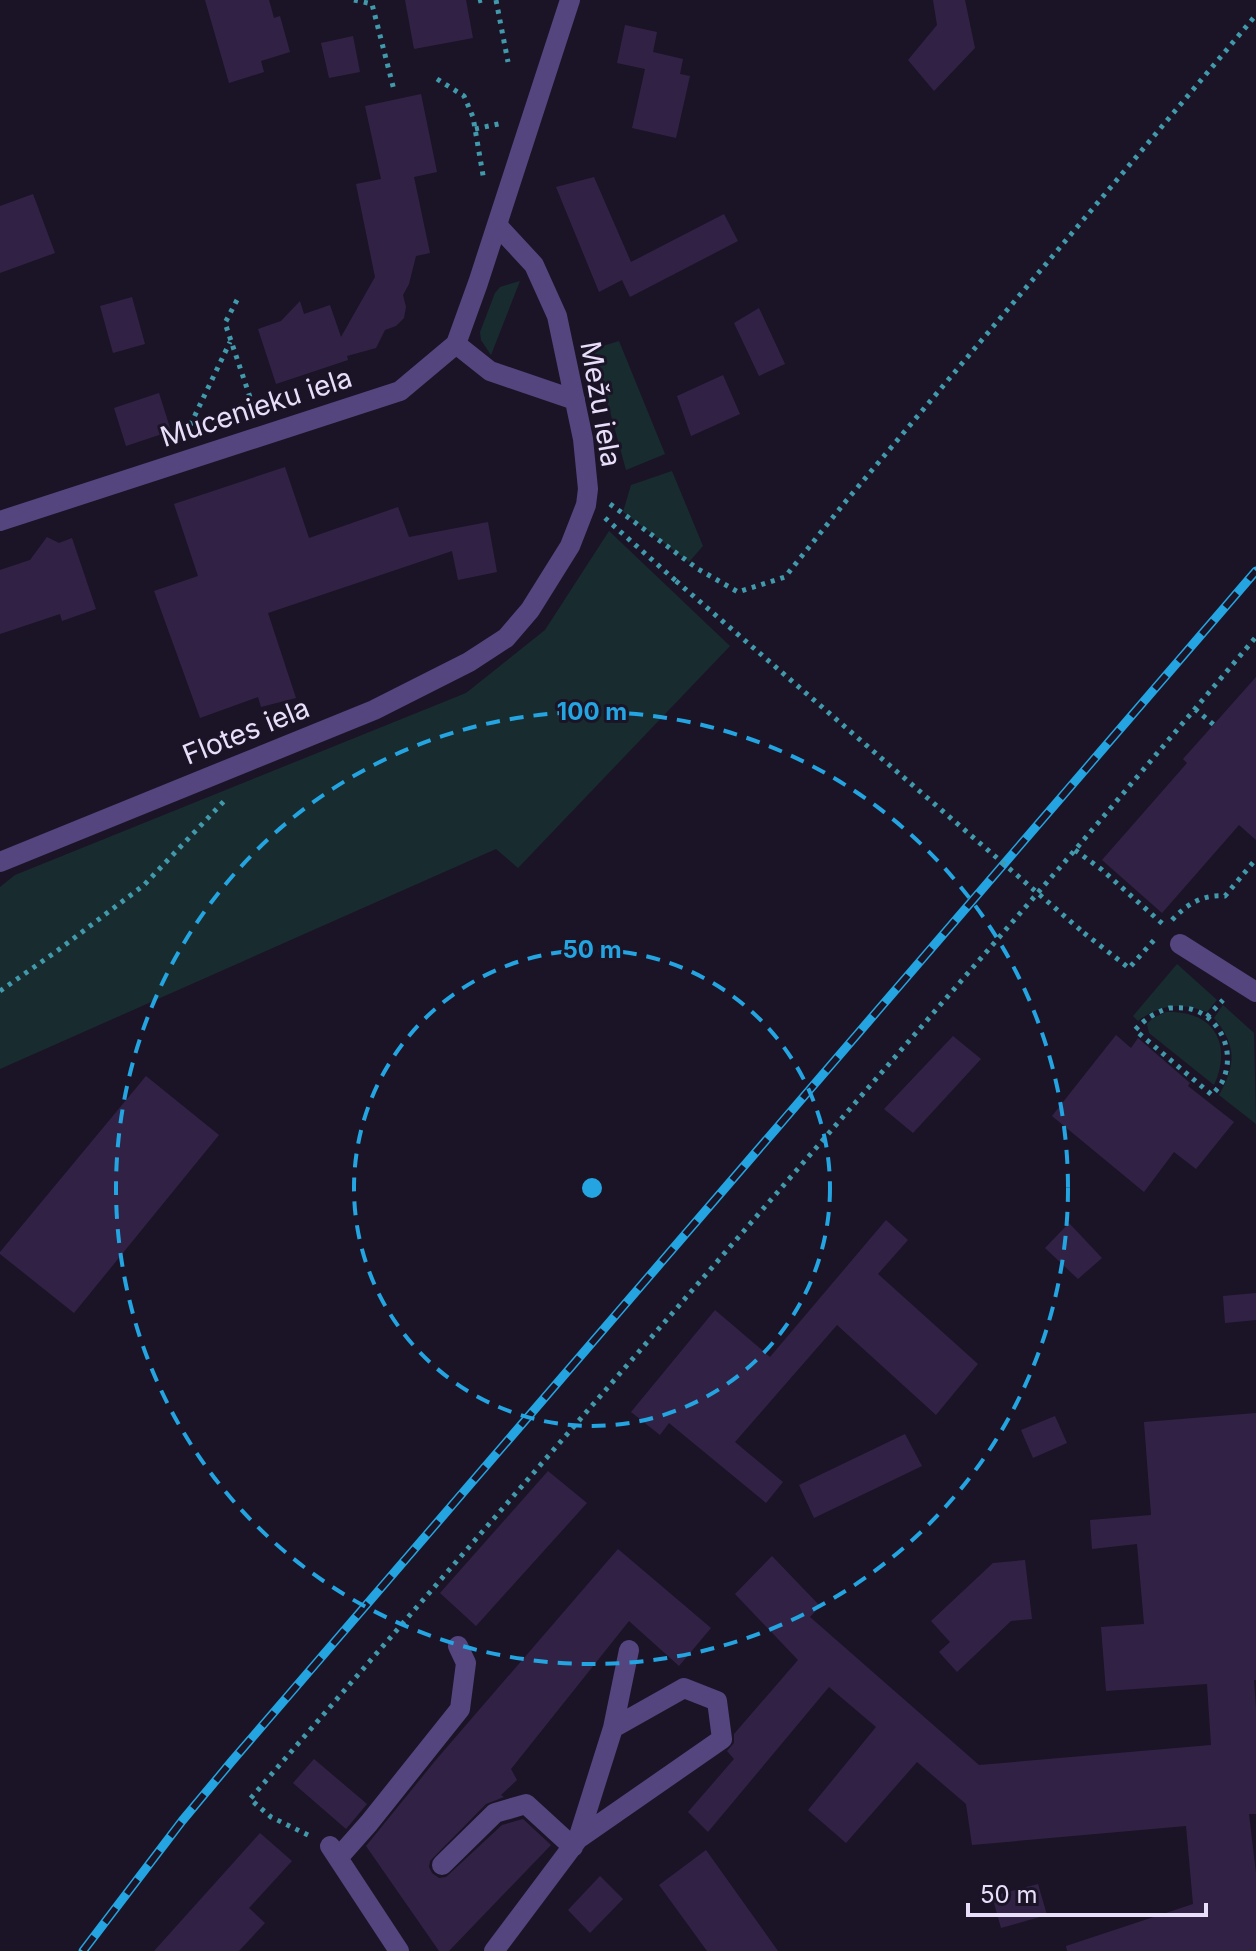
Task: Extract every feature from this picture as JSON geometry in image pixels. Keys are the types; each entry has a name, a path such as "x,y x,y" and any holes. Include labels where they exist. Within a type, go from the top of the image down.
{"street":[{"path":"570,0 456,344 490,371 575,400"},
{"name":"Mežu iela","path":"497,225 534,265 557,316 583,439 588,489 586,505 570,546 530,610 506,638"},
{"name":"Mucenieku iela","path":"0,521 400,391 456,344"},
{"name":"Flotes iela","path":"0,862 374,710 469,662 506,638"},
{"path":"1180,944 1256,992"},
{"path":"399,1951 334,1852 369,1823 460,1709 466,1663 458,1646"},
{"path":"576,1843 613,1728 629,1650"},
{"path":"494,1951 576,1843 722,1739 717,1701 684,1688 613,1728"},
{"path":"442,1865 495,1813 526,1804 576,1843"}],"path":[{"path":"354,0 372,4 394,90"},
{"path":"496,0 508,62"},
{"path":"588,489 698,569 738,592 785,577 1256,15"},
{"path":"437,79 464,96 473,117 485,185"},
{"path":"475,129 508,122"},
{"path":"237,300 225,323 255,412"},
{"path":"186,435 230,342"},
{"path":"614,525 1084,933 1129,968 1148,946"},
{"path":"334,1852 271,1817 250,1799 1075,850 1256,637"},
{"path":"1195,709 1214,725"},
{"path":"0,991 144,885 230,796"},
{"path":"1075,850 1166,927 1194,901 1207,896 1225,896 1256,859"},
{"path":"1207,1017 1225,997"},
{"path":"1169,1008 1195,1011 1207,1017 1220,1030 1227,1046 1228,1064 1223,1081 1212,1095 1135,1030 1156,1012 1169,1008"}],"green space":[{"path":"520,281 491,355 481,340 480,332 495,293 500,287"},
{"path":"619,341 665,454 626,470 593,349"},
{"path":"672,471 703,546 689,562 623,512 631,485"},
{"path":"609,531 730,646 518,868 496,849 0,1069 0,887 15,875 466,693 545,630"},
{"path":"1177,964 1217,1000 1207,1012 1171,1006 1138,1021 1133,1016"},
{"path":"1223,1005 1254,1033 1256,1124 1219,1095 1229,1074 1232,1055 1227,1037 1214,1018"},
{"path":"1166,1012 1196,1017 1215,1032 1221,1056 1214,1085 1149,1033 1147,1024"}],"building":[{"path":"205,0 269,0 274,18 280,16 290,52 261,61 264,72 229,83"},
{"path":"405,0 466,0 473,38 414,49"},
{"path":"933,0 965,0 975,48 934,91 908,60 937,25"},
{"path":"625,25 657,32 653,52 683,59 680,74 690,76 676,138 632,128 645,69 617,63"},
{"path":"353,36 360,72 329,78 321,43"},
{"path":"421,94 437,172 414,177 430,253 416,256 403,295 406,307 404,318 396,326 385,330 376,348 276,384 258,329 281,321 300,301 304,314 330,305 341,337 375,277 356,184 381,179 365,106"},
{"path":"594,177 631,262 724,214 738,241 630,297 622,280 599,292 556,187"},
{"path":"33,194 55,253 0,273 0,206"},
{"path":"132,297 145,344 113,353 100,306"},
{"path":"759,308 785,364 759,376 734,323"},
{"path":"723,375 740,414 691,436 677,396"},
{"path":"159,393 171,431 126,446 114,408"},
{"path":"285,467 309,538 398,507 409,537 488,522 497,572 458,580 452,551 268,613 296,698 261,707 258,697 200,718 154,591 198,576 174,504"},
{"path":"47,537 59,543 72,538 96,609 62,621 60,614 0,634 0,570 30,560"},
{"path":"1256,677 1256,840 1239,825 1162,913 1102,860 1187,763 1183,759"},
{"path":"1116,1035 1131,1048 1138,1038 1190,1083 1188,1086 1234,1122 1196,1169 1174,1152 1144,1192 1052,1116"},
{"path":"953,1036 981,1059 913,1133 884,1109"},
{"path":"146,1076 219,1135 74,1313 0,1252"},
{"path":"886,1220 908,1240 878,1274 978,1364 936,1415 837,1325 735,1442 783,1482 766,1503 669,1423 660,1435 631,1412 715,1310 770,1357"},
{"path":"1069,1223 1102,1258 1078,1279 1045,1248"},
{"path":"1256,1293 1256,1320 1225,1323 1223,1296"},
{"path":"1256,1413 1256,1814 1249,1814 1256,1873 1256,1951 1067,1951 1066,1946 1193,1904 1186,1826 972,1845 966,1804 917,1762 846,1843 808,1810 876,1727 829,1687 708,1832 688,1812 734,1759 727,1751 734,1743 734,1734 798,1660 735,1594 772,1556 820,1606 810,1617 979,1765 1211,1745 1207,1684 1106,1691 1101,1627 1144,1624 1137,1544 1092,1549 1090,1520 1151,1515 1144,1422"},
{"path":"1055,1416 1067,1443 1033,1458 1021,1430"},
{"path":"905,1434 922,1466 814,1518 799,1485"},
{"path":"548,1471 587,1503 476,1626 440,1593"},
{"path":"618,1549 711,1628 679,1666 629,1621 511,1769 517,1780 501,1795 504,1797 486,1804 430,1861 432,1873 439,1878 446,1877 502,1825 523,1819 551,1845 449,1951 439,1951 366,1846"},
{"path":"1025,1560 1032,1619 1011,1621 957,1672 939,1652 950,1642 931,1621 993,1563"},
{"path":"314,1759 367,1804 346,1829 293,1783"},
{"path":"260,1833 292,1861 249,1908 265,1923 239,1951 154,1951"},
{"path":"706,1850 778,1951 707,1951 659,1885"},
{"path":"600,1876 623,1899 590,1933 568,1910"},
{"path":"1038,1884 1047,1915 1001,1928 992,1896"}],"railway":[{"path":"83,1951 232,1761 1256,571"}]}
